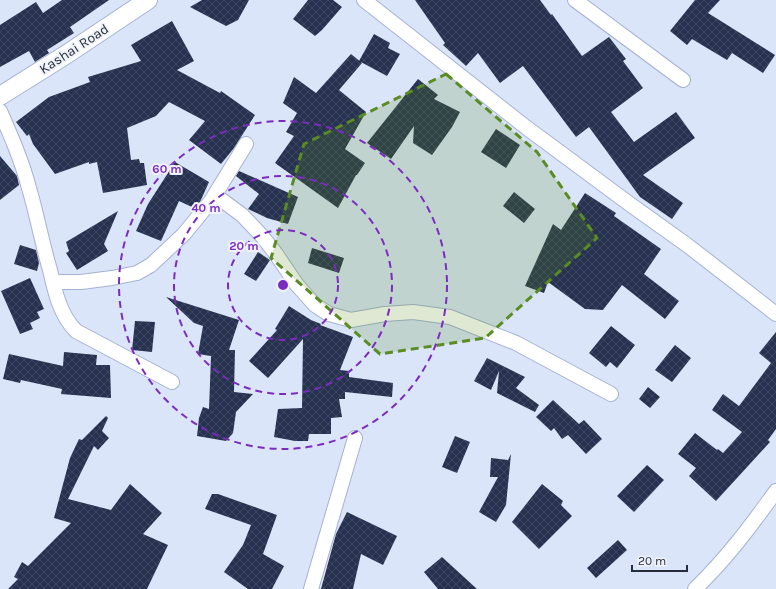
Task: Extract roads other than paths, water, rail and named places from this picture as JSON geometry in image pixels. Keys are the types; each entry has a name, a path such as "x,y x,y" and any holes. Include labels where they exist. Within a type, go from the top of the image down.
{"street":[{"name":"Kashai Road","path":"0,96 67,54 148,0"},
{"path":"364,0 528,128 776,314"},
{"path":"575,0 683,80"},
{"path":"0,111 17,151 29,187 53,282 62,310 69,324 76,331 172,382"},
{"path":"53,282 81,282 112,278 137,273 151,265 184,234 215,195 246,144"},
{"path":"215,195 242,215 262,236 297,285 315,305 329,314 351,320 385,314 413,312 450,318 516,343 612,394"},
{"path":"311,589 356,438"},
{"path":"695,589 734,548 776,491"}]}
